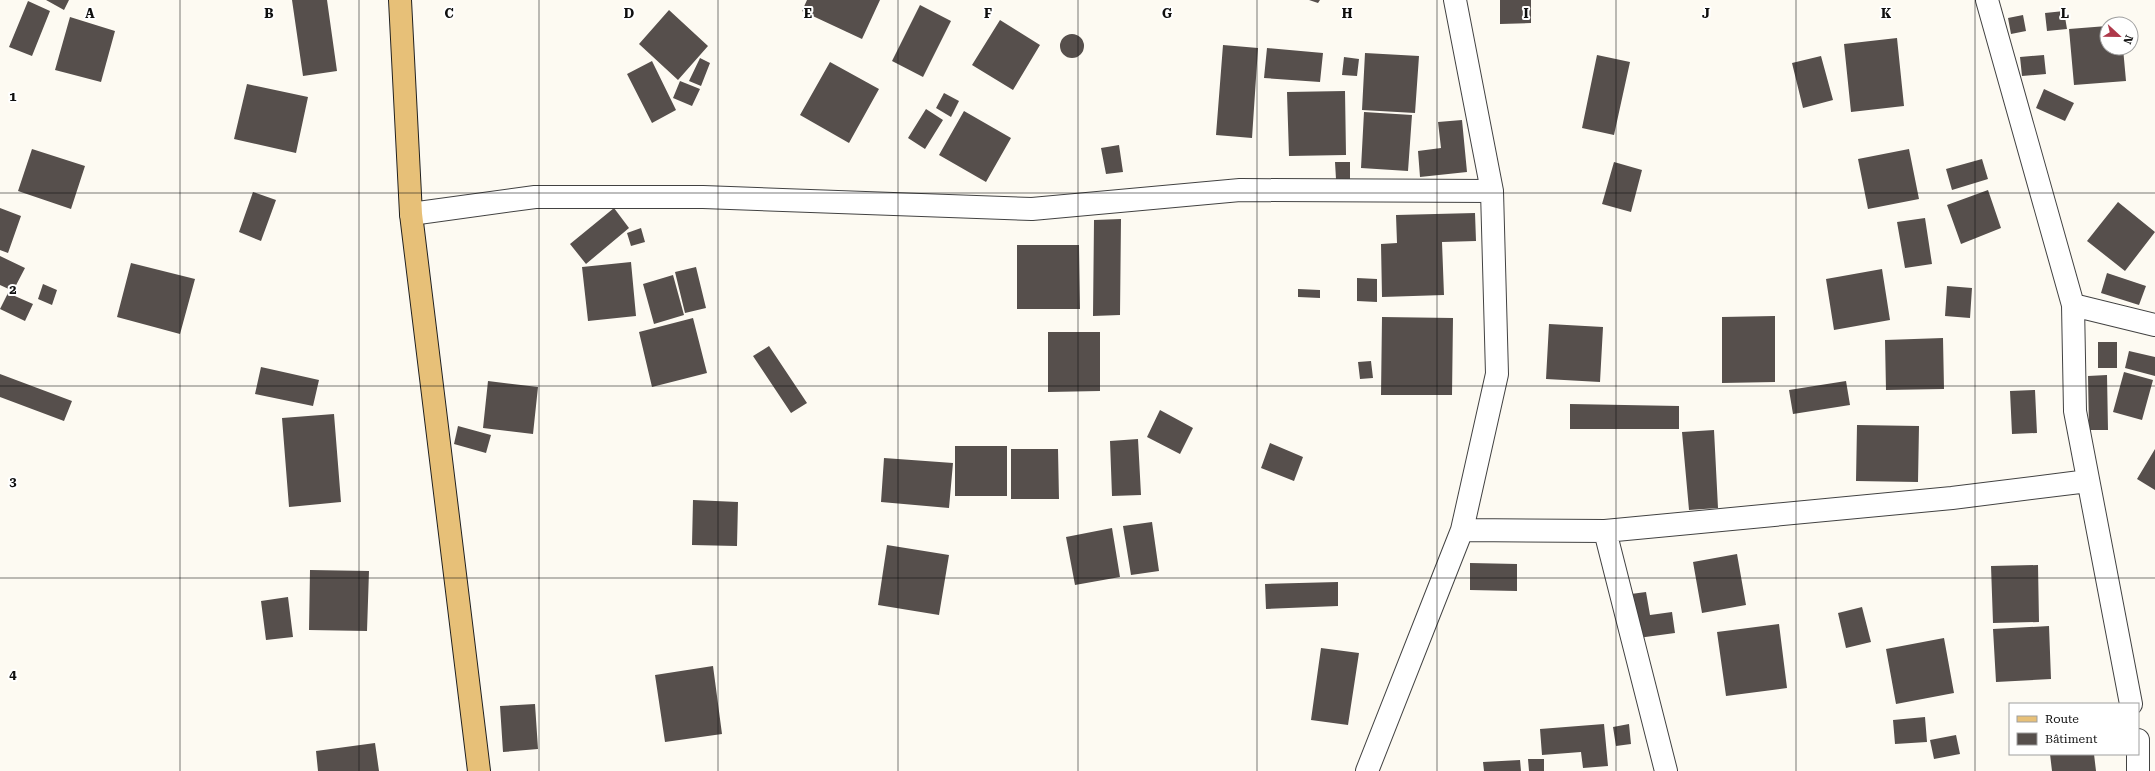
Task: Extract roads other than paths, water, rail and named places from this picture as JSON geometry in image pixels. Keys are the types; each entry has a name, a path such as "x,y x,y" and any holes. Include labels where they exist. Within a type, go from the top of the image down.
{"main road":[{"path":"400,0 411,214 479,771"}],"street":[{"path":"1367,771 1462,530 1497,374 1492,192 1455,0"},
{"path":"1987,0 2073,305 2075,411 2131,703"},
{"path":"411,214 535,197 703,197 1032,209 1240,190 1492,192"},
{"path":"2073,305 2155,325"},
{"path":"1462,530 1605,531 1952,498 2088,481"},
{"path":"1605,531 1666,771"},
{"path":"2138,755 2138,771"}]}
